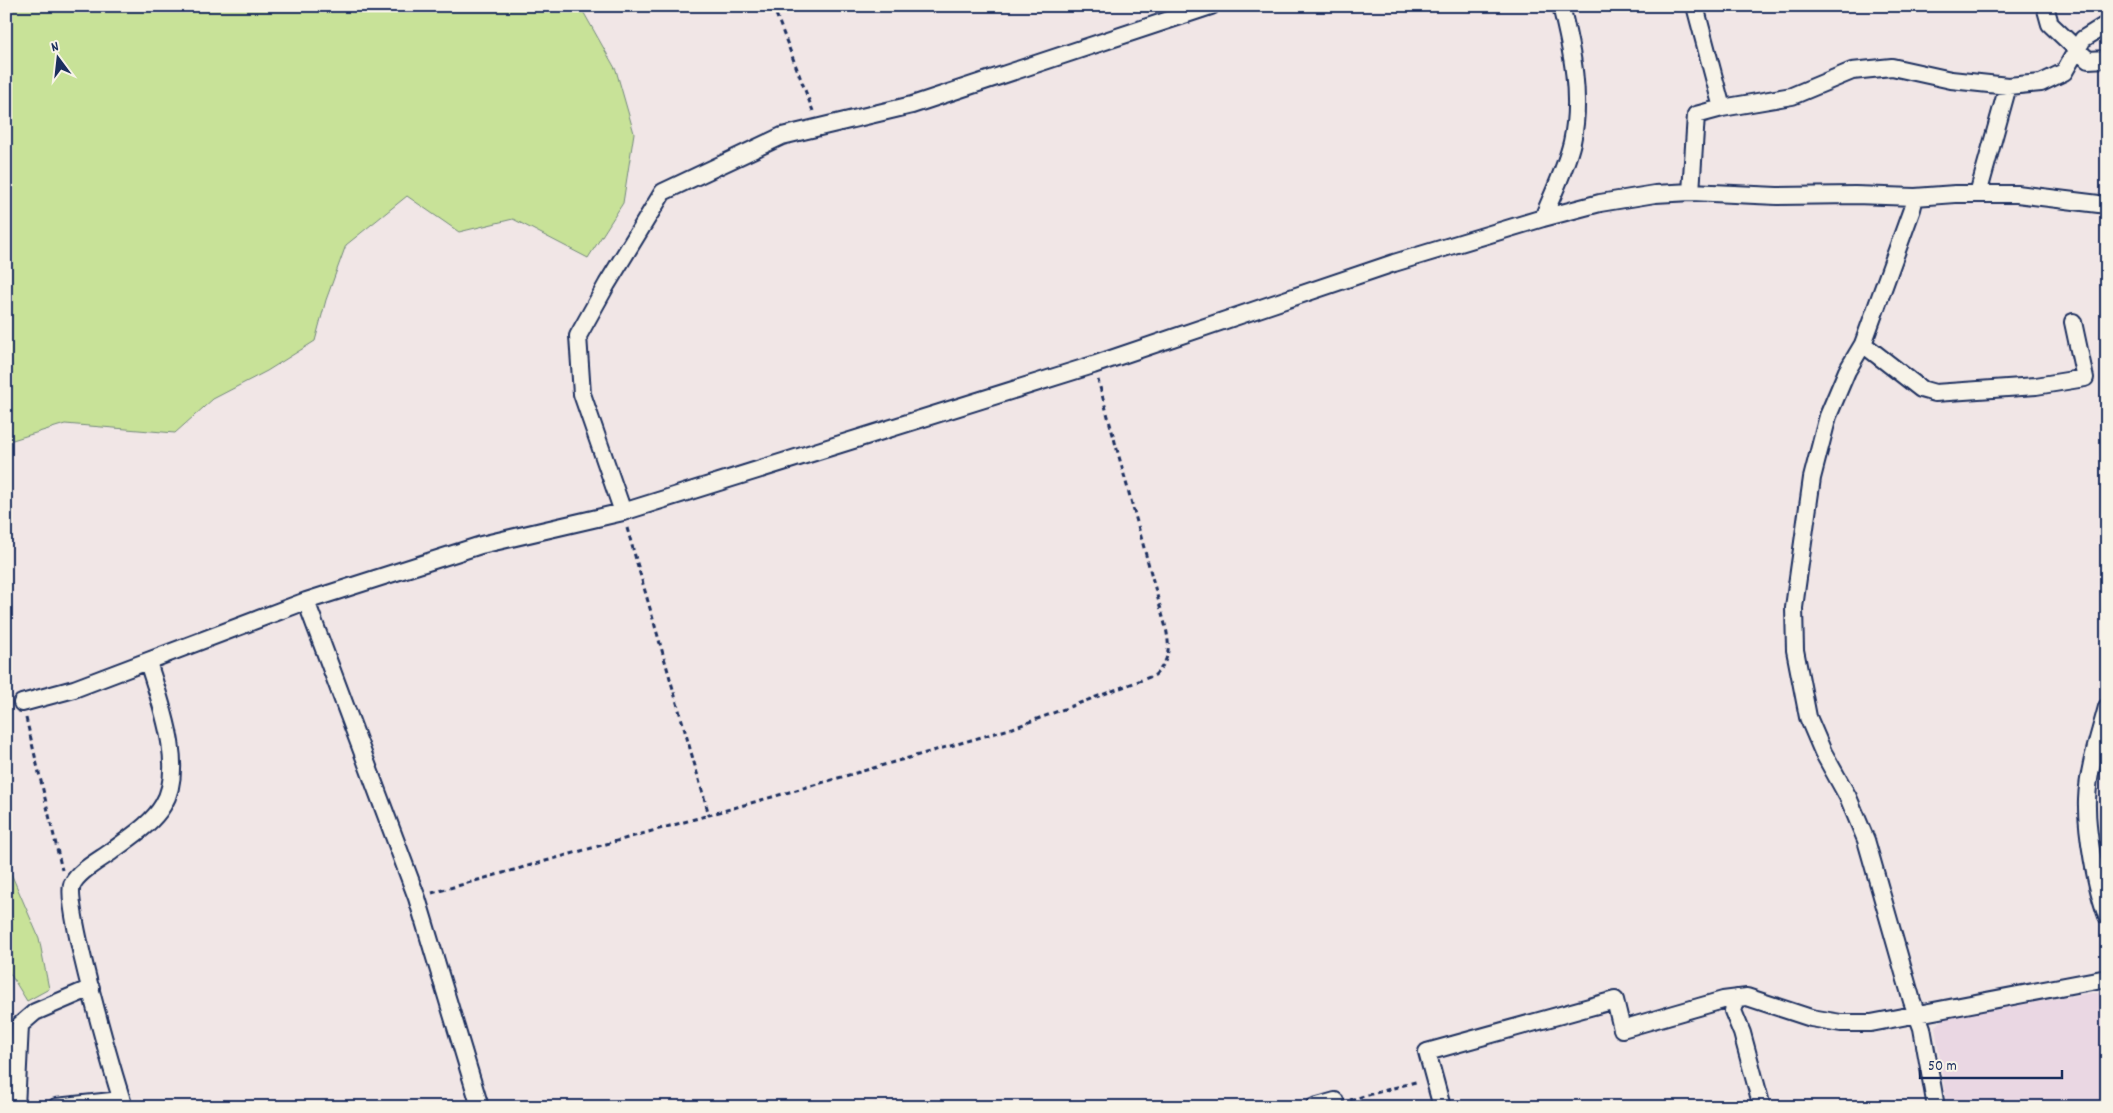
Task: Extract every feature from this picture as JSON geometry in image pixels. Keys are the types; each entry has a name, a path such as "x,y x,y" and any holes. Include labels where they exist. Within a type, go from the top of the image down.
{"street":[{"path":"622,512 582,394 578,336 663,192 782,136 819,129 912,105 1211,6"},
{"path":"1544,218 1572,145 1576,122 1576,88 1561,6"},
{"path":"1695,6 1722,108"},
{"path":"2045,6 2050,24 2079,49 2088,60 2107,59"},
{"path":"1691,192 1696,116 1722,108 1792,96 1852,71 1892,67 1951,80 2008,86 2041,83 2064,72 2079,49 2083,39 2107,24"},
{"path":"1978,194 2008,86"},
{"path":"22,703 74,689 306,601 481,545 622,512 1093,365 1394,263 1544,218 1609,202 1655,194 1691,192 1777,196 1855,195 1914,197 2017,194 2107,205"},
{"path":"1914,197 1912,209 1863,344 1848,371 1828,416 1812,478 1794,608 1795,650 1808,717 1823,752 1848,797 1866,840 1922,1028 1936,1107"},
{"path":"1863,344 1921,389 1935,392 2036,386 2085,378 2073,322"},
{"path":"306,601 417,898 480,1107"},
{"path":"56,1107 122,1104 91,988 71,900 72,885 81,874 146,824 163,806 172,783 171,756 165,717 148,662"},
{"path":"2107,707 2094,756 2087,800 2094,864 2107,916"},
{"path":"1442,1107 1427,1052 1615,1000 1622,1029 1737,998 1748,997 1811,1018 1841,1023 1871,1023 2107,978"},
{"path":"16,1107 19,1085 20,1025 35,1012 91,988"},
{"path":"1737,998 1733,1011 1742,1033 1762,1107"},
{"path":"1314,1107 1335,1101"}],"path":[{"path":"773,6 819,129"},
{"path":"417,898 1014,728 1155,675 1165,665 1170,647 1093,365"},
{"path":"622,512 709,815"},
{"path":"22,703 65,880 72,885"},
{"path":"1335,1101 1341,1102 1434,1076"}],"shaded area":[{"path":"2090,993 2107,993 2107,1107 1947,1107 1935,1026 1945,1018"}],"green space":[{"path":"6,6 580,6 616,70 634,133 623,203 588,258 513,219 459,232 407,196 346,245 326,300 315,341 267,371 213,399 175,433 65,424 6,442"},
{"path":"6,862 39,938 49,989 27,1001 6,967"}]}
